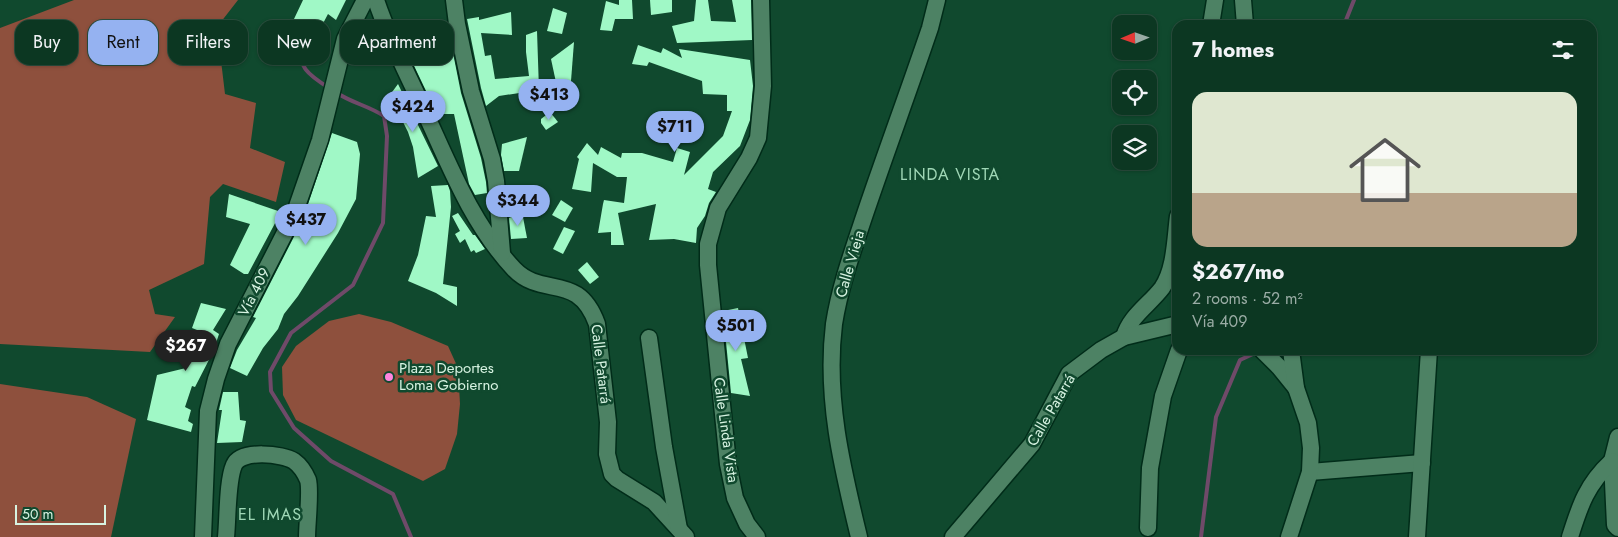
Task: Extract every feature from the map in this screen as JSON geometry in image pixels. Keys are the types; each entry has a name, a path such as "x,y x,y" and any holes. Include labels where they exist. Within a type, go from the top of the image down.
{"street":[{"name":"Vía 409","path":"203,537 208,411 216,379 228,344 294,215 320,140 345,39 365,0"},
{"name":"Calle Patarrá","path":"376,0 405,70 476,221 515,270 538,282 570,290 580,296 592,310 597,324 608,422 608,465 612,474 618,480 654,502 682,533"},
{"path":"454,0 457,24 471,90 492,159 496,182 502,253"},
{"name":"Calle Linda Vista","path":"757,537 735,498 728,464 708,265 708,244 718,208 749,158 758,138 763,86 761,0"},
{"name":"Calle Vieja","path":"859,537 840,460 834,420 832,380 834,324 847,267 930,28 937,0"},
{"path":"1213,20 1215,0"},
{"path":"1243,0 1245,20"},
{"path":"1124,337 1131,321 1168,278 1172,253"},
{"name":"Calle Patarrá","path":"953,537 1032,444 1069,374 1094,355 1124,337 1172,325"},
{"path":"649,338 664,447 682,533"},
{"path":"1148,528 1150,468 1163,396 1177,355"},
{"path":"1267,355 1296,388"},
{"path":"1289,537 1310,472 1311,448 1308,423 1296,388 1292,355"},
{"path":"1417,537 1429,355"},
{"path":"1618,437 1612,461 1615,524 1618,528"},
{"path":"226,537 230,486 234,464 242,457 254,454 293,460 303,470 308,482 307,537"},
{"path":"1570,537 1578,512 1592,481 1612,461"},
{"path":"1310,472 1422,463"}],"shaded area":[{"path":"74,0 238,0 222,20 168,20 168,65 222,65 225,94 256,103 250,148 285,162 276,202 223,184 210,197 204,264 149,290 155,314 175,317 150,352 0,344 0,28 15,22 15,65 78,65 78,20 21,20"},
{"path":"359,314 391,322 448,346 458,368 460,404 457,434 445,469 423,481 296,420 283,395 282,367 296,346 329,321"},
{"path":"0,384 87,397 136,419 111,537 0,537"}],"building":[{"path":"303,0 346,0 336,20 328,14 325,20 294,19"},
{"path":"619,0 632,0 633,19 615,19 612,31 600,30 606,1 619,5"},
{"path":"650,0 672,0 672,12 651,15"},
{"path":"696,0 708,0 711,21 736,22 732,0 751,0 752,40 677,43 672,26 694,21"},
{"path":"553,8 567,13 562,34 547,31"},
{"path":"511,12 512,35 481,33 485,56 491,55 495,79 529,76 526,35 537,31 539,90 499,96 486,106 467,19 479,17 479,20"},
{"path":"574,42 571,81 557,87 551,59"},
{"path":"638,45 661,53 663,48 682,58 679,49 750,60 753,86 750,120 740,146 713,172 708,189 716,192 697,228 696,243 674,239 649,240 656,204 618,213 624,245 611,245 611,232 598,233 603,204 604,200 624,203 627,177 617,177 593,163 591,192 572,189 579,159 577,157 587,143 598,155 601,147 621,158 622,153 642,153 673,162 677,148 690,152 684,175 723,136 732,111 727,111 727,95 703,94 702,81 649,62 647,66 632,64"},
{"path":"454,58 461,93 481,158 487,193 475,195 469,184 454,114 437,114 414,65 454,65"},
{"path":"398,84 438,166 418,178 413,147 408,132 397,110 391,114 387,99"},
{"path":"550,112 558,122 546,130 541,123 541,119"},
{"path":"332,133 357,142 360,154 356,199 338,233 298,296 284,314 278,329 263,348 247,376 230,368 237,350 256,318 253,317 303,219"},
{"path":"527,137 519,171 504,171 501,155 502,144"},
{"path":"448,185 451,207 443,284 457,287 457,306 436,293 408,281 418,255 426,216 436,217 431,186"},
{"path":"229,194 281,212 248,274 244,274 230,265 250,224 226,217"},
{"path":"561,200 573,208 565,222 552,215"},
{"path":"522,212 527,238 511,239 509,218"},
{"path":"458,213 485,249 476,253 474,250 471,252 465,239 460,243 455,234 460,231 452,216"},
{"path":"564,227 575,231 563,254 553,249"},
{"path":"587,262 599,277 590,284 578,270"},
{"path":"201,303 226,309 213,330 219,334 213,352 195,387 192,386 185,407 191,410 188,421 193,424 191,432 147,420 157,375 186,368 173,351 197,330 192,328"},
{"path":"738,308 748,358 741,359 750,396 731,393 723,311"},
{"path":"223,392 238,392 240,420 246,421 242,442 217,443 222,410 219,410"}],"waterway":[{"path":"1346,20 1354,0"},
{"path":"303,65 315,79 329,88"},
{"path":"337,93 384,116 387,136 383,223 353,285 291,333 270,372 271,391 294,428 331,461 393,494 411,537"},
{"path":"1201,537 1216,417 1240,360 1251,355"}],"place":[{"name":"Plaza Deportes Loma Gobierno","path":"389,377"}],"district":[{"name":"LINDA VISTA","path":"950,174"},
{"name":"EL IMAS","path":"270,514"}]}
